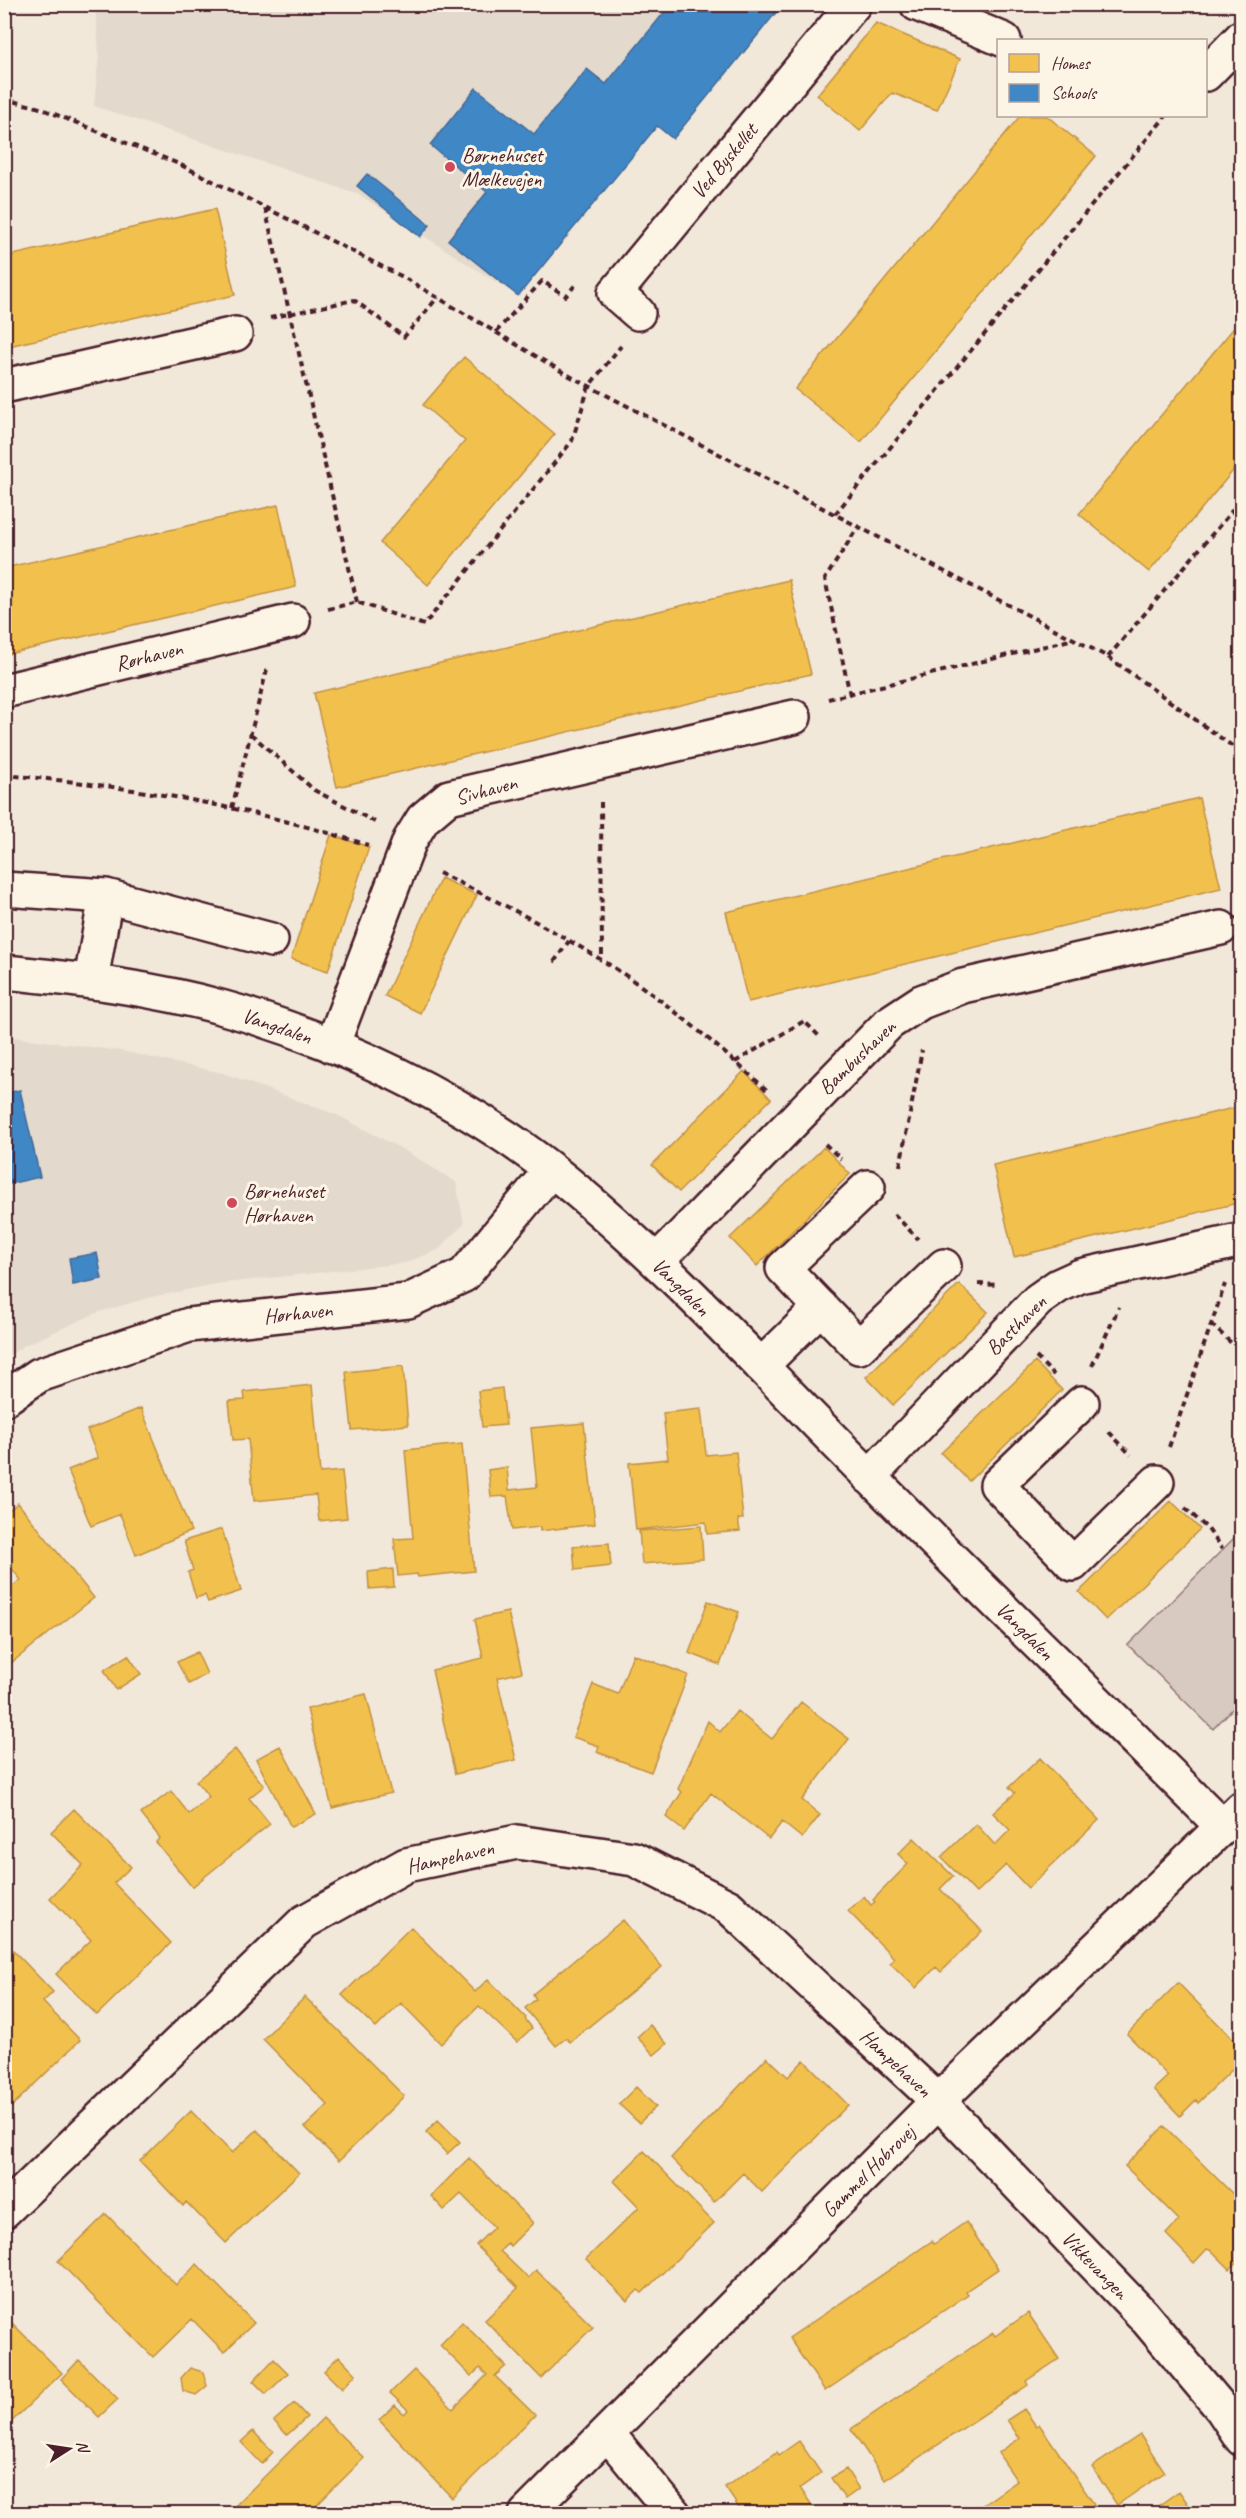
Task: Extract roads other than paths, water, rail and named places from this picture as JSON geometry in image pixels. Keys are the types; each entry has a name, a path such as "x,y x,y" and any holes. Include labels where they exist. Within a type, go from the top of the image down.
{"street":[{"name":"Ved Byskellet","path":"638,313 615,293 854,4"},
{"path":"917,4 1002,39"},
{"path":"1207,73 1242,37"},
{"path":"4,386 235,334"},
{"name":"Rørhaven","path":"4,691 293,621"},
{"name":"Sivhaven","path":"332,1046 406,848 423,819 449,797 794,717"},
{"path":"4,889 106,896 271,940"},
{"path":"91,980 106,896"},
{"name":"Bambushaven","path":"657,1261 889,1023 933,998 963,986 1221,928"},
{"name":"Vangdalen","path":"4,972 91,980 224,1008 332,1046 424,1088 551,1170 657,1261 869,1477 1232,1817"},
{"name":"Hørhaven","path":"4,1399 39,1375 189,1325 408,1301 464,1275 551,1170"},
{"path":"883,1182 783,1268 860,1347 944,1266"},
{"name":"Basthaven","path":"869,1477 1038,1300 1058,1286 1080,1276 1241,1240"},
{"path":"760,1366 821,1307"},
{"path":"1079,1401 997,1485 1036,1526 1073,1564 1157,1482"},
{"name":"Gammel Hobrovej","path":"526,2514 938,2101 1232,1817"},
{"name":"Hampehaven","path":"4,2211 304,1922 406,1865 517,1842 634,1859 729,1907 938,2101"},
{"name":"Vikkevangen","path":"938,2101 1143,2315 1221,2409 1242,2439"},
{"path":"608,2434 674,2514"}],"place":[{"name":"Børnehuset Mælkevejen","path":"450,167"},
{"name":"Børnehuset Hørhaven","path":"232,1203"}]}
